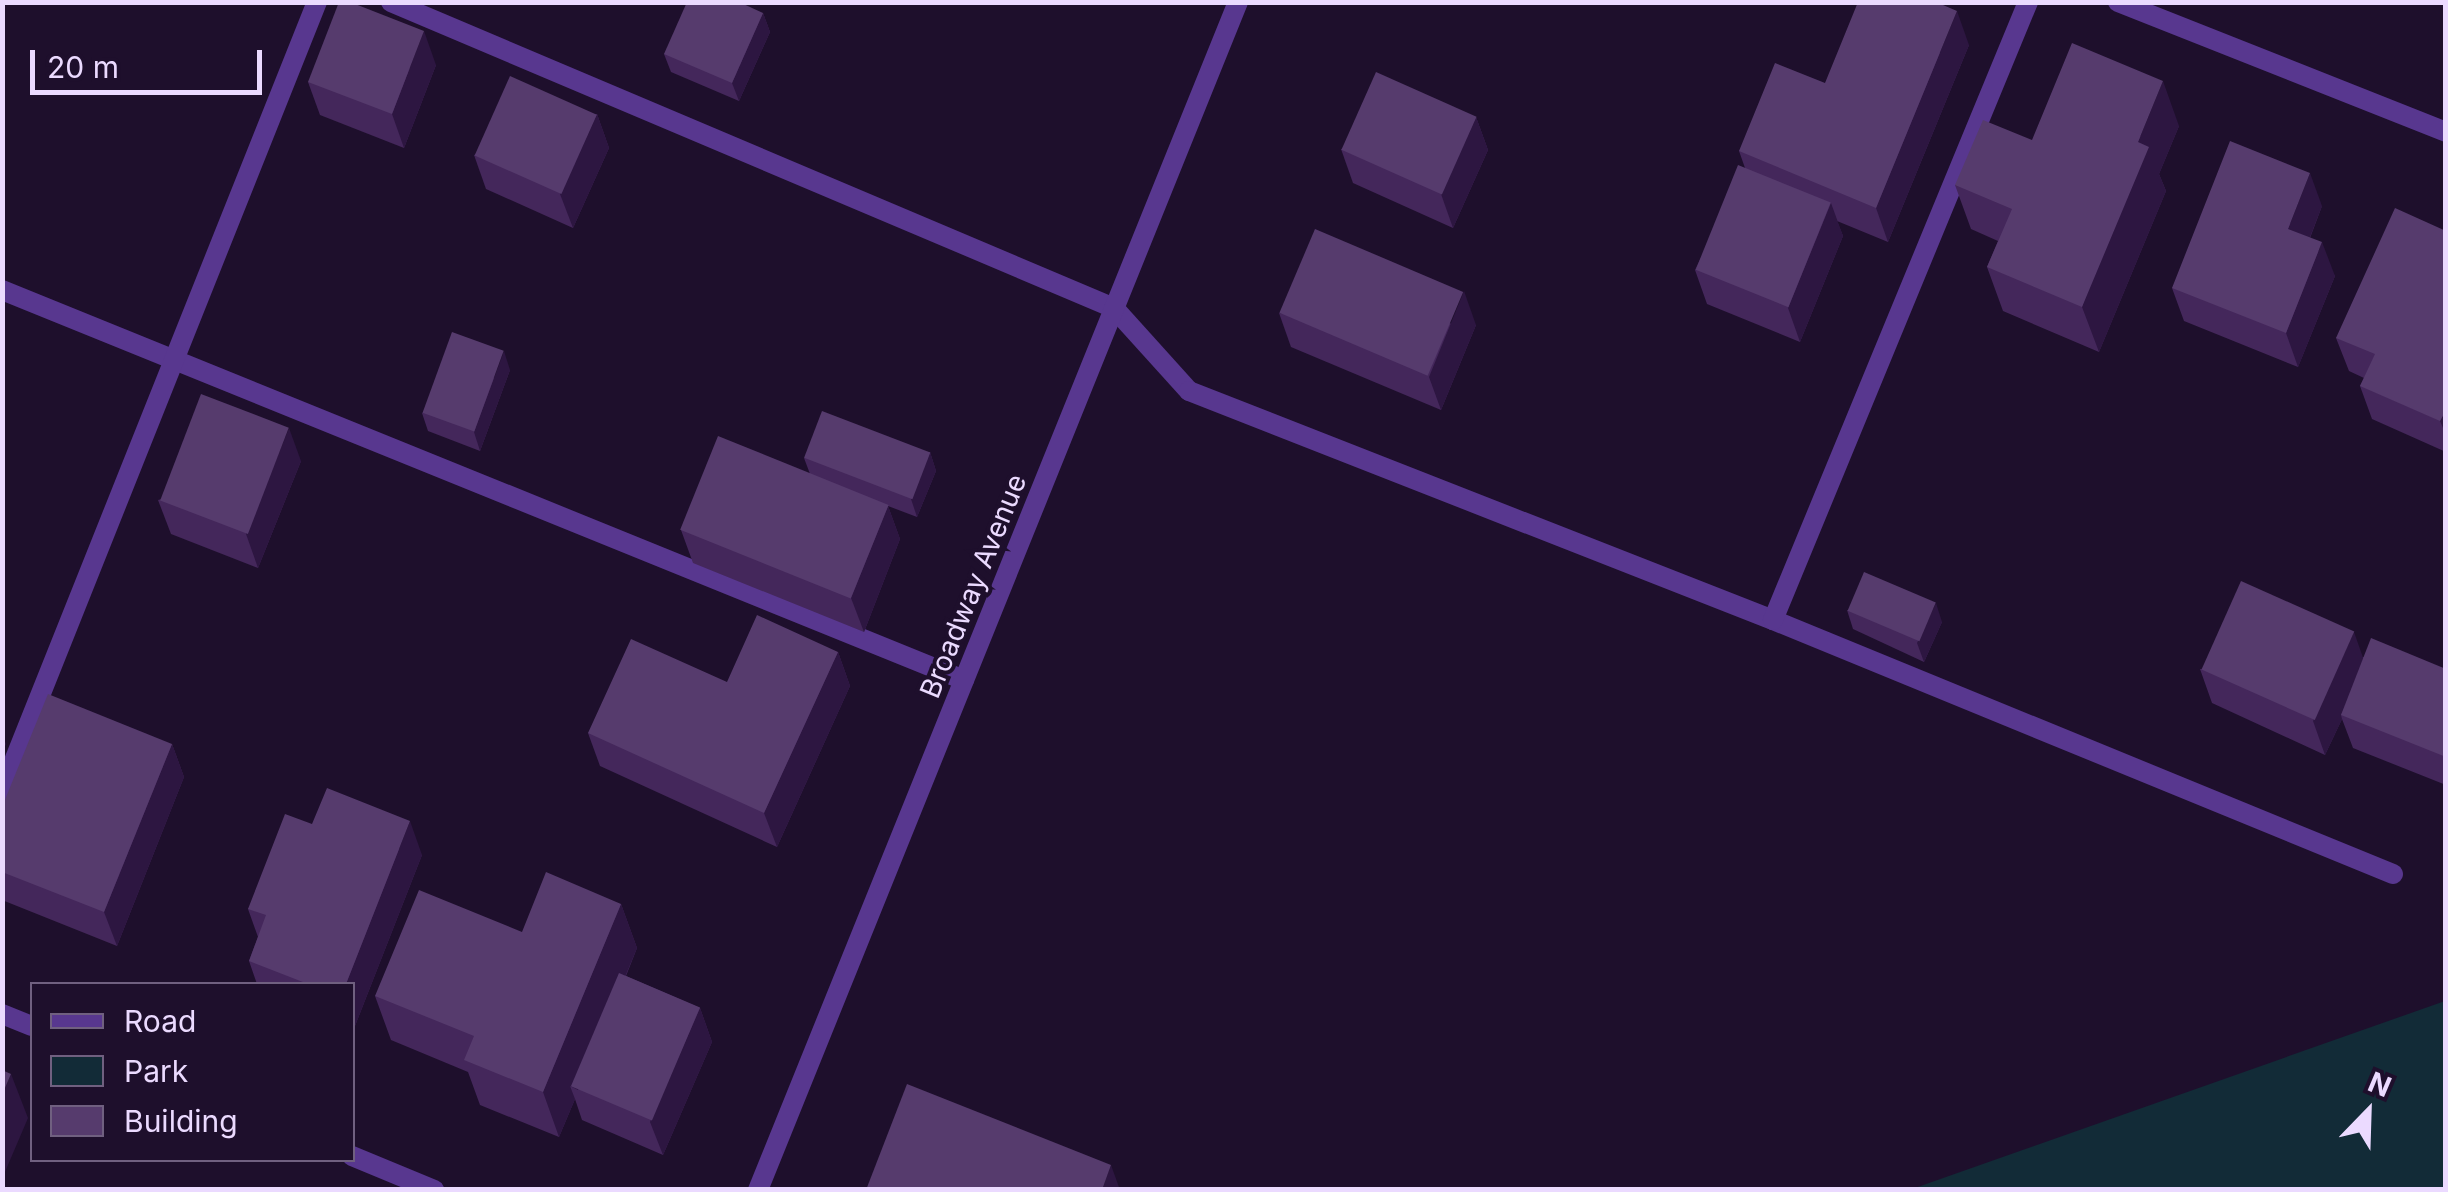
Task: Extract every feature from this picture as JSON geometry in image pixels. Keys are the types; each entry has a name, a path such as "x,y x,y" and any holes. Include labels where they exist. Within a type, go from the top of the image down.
{"street":[{"path":"2,791 317,2"},
{"path":"391,2 1114,308 1188,392 1774,620 2392,874"},
{"name":"Broadway Avenue","path":"758,1190 1238,2"},
{"path":"1774,620 2028,2"},
{"path":"2118,2 2446,132"},
{"path":"2,290 964,680"},
{"path":"2,1014 30,1025"},
{"path":"355,1157 434,1190"}],"green space":[{"path":"2445,1001 2445,1189 1912,1189"}],"building":[{"path":"339,2 350,2 424,31 392,114 308,82"},
{"path":"687,2 739,2 763,13 732,83 664,54"},
{"path":"1858,2 1936,2 1957,11 1876,208 1739,151 1775,63 1825,83"},
{"path":"2072,43 2163,81 2138,142 2149,147 2082,307 1987,267 2012,209 1955,185 1983,120 2032,140"},
{"path":"1376,72 1476,117 1442,194 1341,150"},
{"path":"510,76 597,115 561,194 475,155"},
{"path":"2230,141 2310,173 2288,229 2322,242 2286,333 2172,288"},
{"path":"1738,165 1831,202 1788,307 1696,270"},
{"path":"2395,208 2446,231 2446,410 2440,421 2360,386 2375,354 2336,338"},
{"path":"1315,229 1463,292 1428,376 1279,313"},
{"path":"452,332 504,351 474,432 423,413"},
{"path":"201,394 289,428 248,534 160,500"},
{"path":"822,411 930,453 912,499 804,458"},
{"path":"718,436 889,505 851,599 680,530"},
{"path":"1864,572 1936,602 1919,641 1848,611"},
{"path":"2241,581 2354,631 2315,720 2202,670"},
{"path":"757,615 838,652 764,813 588,733 631,639 727,682"},
{"path":"2371,638 2446,669 2446,757 2341,715"},
{"path":"48,694 172,744 104,912 2,872 2,807"},
{"path":"327,788 410,821 347,982 303,982 249,961 266,915 248,909 285,814 312,824"},
{"path":"546,872 621,904 543,1092 464,1060 474,1036 375,996 419,890 522,932"},
{"path":"619,973 700,1007 652,1121 571,1086"},
{"path":"2,1070 11,1074 2,1095"},
{"path":"907,1084 1111,1165 1102,1190 866,1190"}]}
